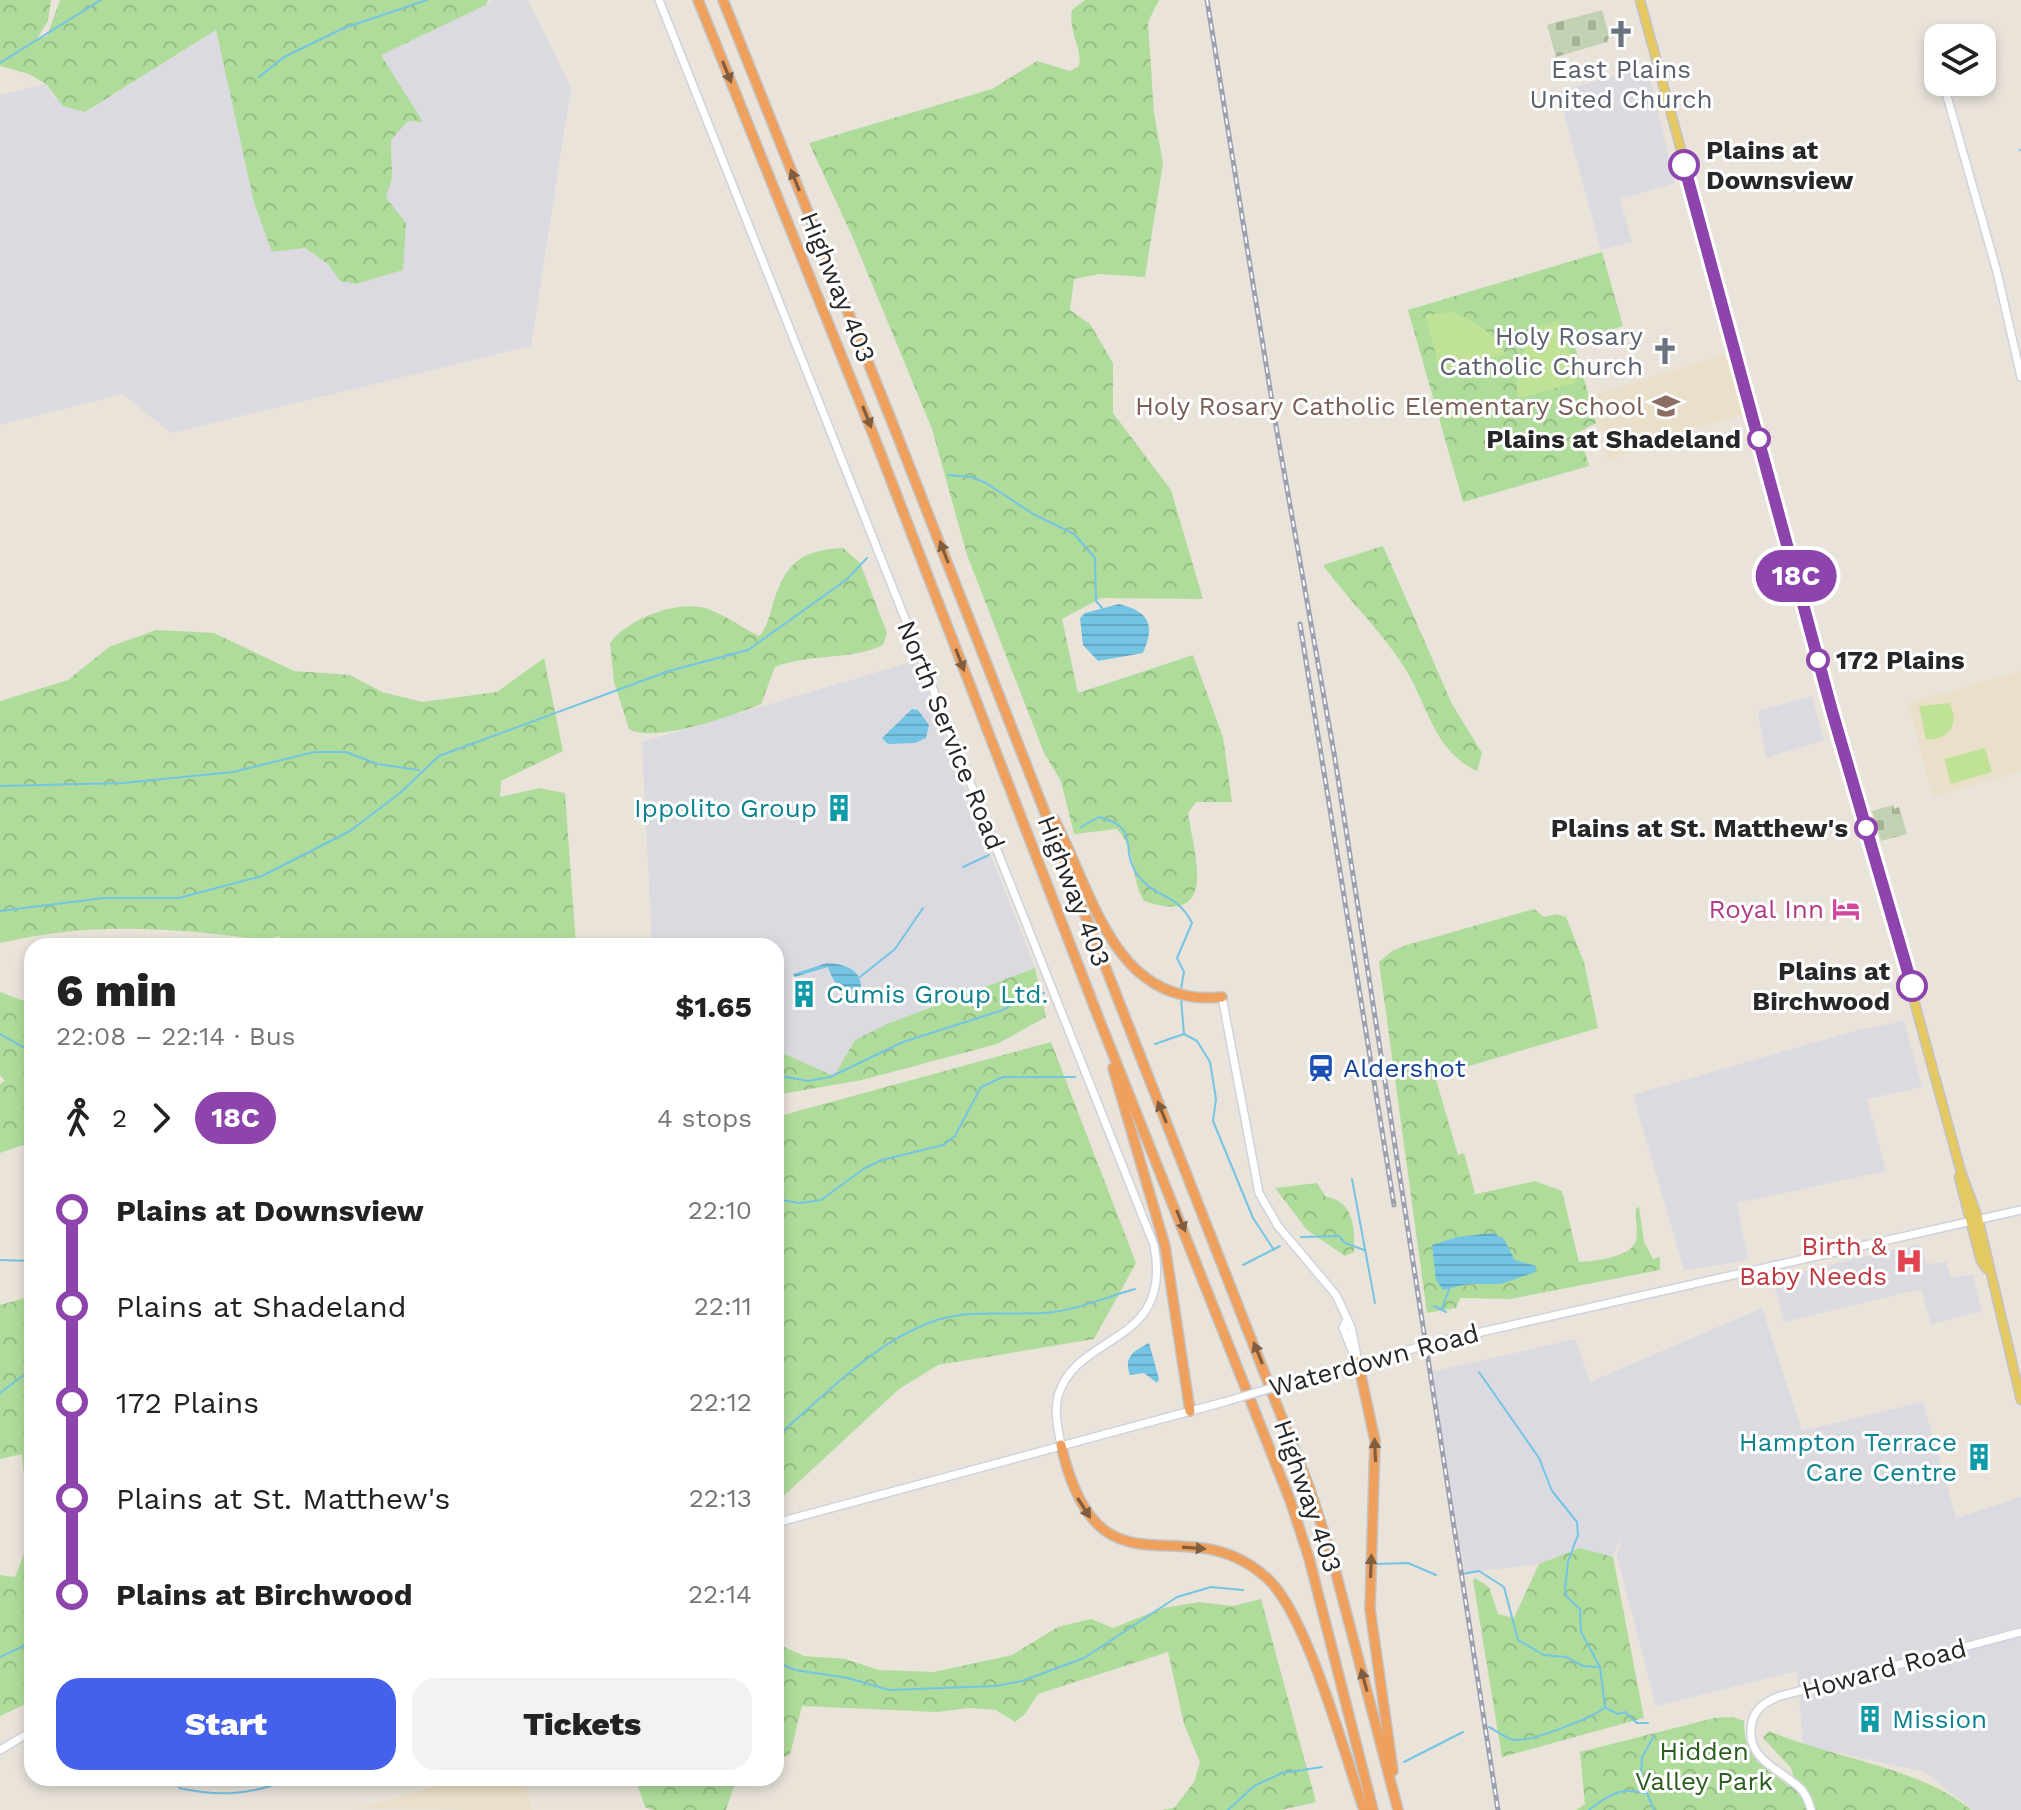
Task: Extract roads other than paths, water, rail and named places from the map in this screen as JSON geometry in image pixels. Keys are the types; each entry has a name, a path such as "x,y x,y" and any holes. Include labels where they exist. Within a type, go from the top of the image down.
{"highway":[{"name":"Highway 403","path":"698,0 875,439 1099,1019 1290,1500 1309,1558 1373,1810"},
{"name":"Highway 403","path":"723,0 1034,781 1309,1487 1331,1554 1399,1810"},
{"path":"1034,781 1119,951 1143,979 1180,997 1222,997"},
{"path":"1099,1019 1165,1246 1190,1411"},
{"path":"1358,1362 1375,1441 1370,1609 1399,1810"},
{"path":"1061,1445 1072,1489 1087,1515 1101,1529 1138,1544 1222,1552 1248,1563 1279,1591 1300,1628 1364,1810"}],"main road":[{"path":"1640,0 1961,1172 1989,1262 1987,1269 2021,1400"}],"street":[{"name":"North Service Road","path":"659,0 1154,1245 1158,1272 1147,1309 1126,1332 1079,1366 1062,1387 1056,1409 1061,1445"},
{"path":"1947,96 1997,272 2021,377"},
{"path":"1222,997 1262,1200 1278,1226 1332,1289 1356,1345 1358,1362"},
{"name":"Waterdown Road","path":"784,1521 1441,1341 2021,1210"},
{"name":"Howard Road","path":"1811,1810 1799,1787 1754,1749 1750,1733 1753,1716 1762,1705 1777,1697 2021,1632"},
{"path":"0,1750 24,1736"}],"water":[{"path":"1119,604 1138,611 1147,621 1147,643 1143,653 1098,661 1083,645 1080,618 1085,613"},
{"path":"912,709 918,710 929,725 926,738 915,743 888,744 882,738"},
{"path":"827,963 845,966 855,972 861,989 839,987 828,967 795,977 793,974"},
{"path":"1493,1233 1504,1239 1515,1260 1536,1266 1535,1272 1501,1284 1468,1284 1443,1290 1436,1280 1432,1245 1457,1237"},
{"path":"1149,1343 1159,1379 1157,1383 1144,1373 1130,1375 1128,1368 1131,1355"}],"waterway":[{"path":"0,63 101,0"},
{"path":"259,77 284,57 344,28 427,0"},
{"path":"948,475 971,477 986,483 1033,514 1074,534 1095,558 1096,601 1102,608"},
{"path":"0,911 104,898 179,898 262,876 350,831 400,793 439,756 669,671 748,650 846,580 867,558"},
{"path":"0,786 123,783 233,772 314,752 346,752 377,764 419,770"},
{"path":"1081,827 1099,817 1121,827 1132,865 1143,882 1186,913 1192,923 1177,958 1184,972 1181,989"},
{"path":"963,867 989,855"},
{"path":"860,977 895,949 923,908"},
{"path":"784,1076 808,1081 830,1077 903,1042 1003,1010 1027,996 1044,993"},
{"path":"1181,999 1184,1034"},
{"path":"0,1034 24,1048"},
{"path":"1155,1044 1184,1034 1197,1041 1210,1062 1216,1099 1213,1121 1253,1218 1274,1250"},
{"path":"784,1200 799,1203 821,1200 865,1168 882,1160 943,1145 955,1136 981,1087 1003,1077 1075,1077"},
{"path":"1352,1179 1375,1303"},
{"path":"1301,1237 1339,1236 1345,1243 1364,1250"},
{"path":"1243,1265 1280,1246"},
{"path":"0,1260 24,1261"},
{"path":"1442,1308 1450,1287"},
{"path":"784,1430 872,1355 914,1329 966,1314 1063,1310 1135,1289"},
{"path":"1434,1306 1446,1312"},
{"path":"1479,1372 1539,1458 1552,1491 1577,1522 1578,1535 1568,1561 1565,1590 1567,1597 1580,1609 1581,1632 1600,1667 1605,1707"},
{"path":"0,1393 24,1375"},
{"path":"1377,1564 1408,1563 1436,1575"},
{"path":"1462,1574 1479,1571 1504,1587 1518,1640 1544,1655 1566,1657 1583,1666 1598,1667"},
{"path":"784,1665 889,1690 996,1686 1022,1681 1084,1658 1177,1597 1211,1587 1243,1590"},
{"path":"0,1657 24,1646"},
{"path":"1489,1727 1509,1739 1524,1739 1562,1728 1604,1708"},
{"path":"1606,1708 1618,1714 1625,1712 1637,1723 1648,1723"},
{"path":"1404,1762 1463,1732"},
{"path":"1654,1736 1642,1757 1641,1779 1654,1810"},
{"path":"1228,1810 1254,1786 1282,1773 1322,1767"},
{"path":"179,1788 208,1793 236,1793 270,1786"},
{"path":"1589,1810 1614,1794 1627,1791 1644,1793"}],"railway":[{"path":"1207,0 1277,432 1335,759 1498,1810"},
{"path":"1300,624 1394,1205"}],"place":[{"name":"East Plains United Church","path":"1621,34"},
{"name":"Plains at Downsview","path":"1684,165"},
{"name":"Holy Rosary Catholic Church","path":"1665,351"},
{"name":"Holy Rosary Catholic Elementary School","path":"1666,406"},
{"name":"Plains at Shadeland","path":"1759,439"},
{"name":"172 Plains","path":"1818,660"},
{"name":"Ippolito Group","path":"839,808"},
{"name":"Plains at St. Matthew's","path":"1866,828"},
{"name":"Royal Inn","path":"1846,909"},
{"name":"Plains at Birchwood","path":"1912,986"},
{"name":"Cumis Group Ltd.","path":"804,994"},
{"name":"Aldershot","path":"1321,1068"},
{"name":"Birth & Baby Needs","path":"1909,1261"},
{"name":"Hampton Terrace Care Centre","path":"1979,1457"},
{"name":"Mission","path":"1870,1719"}],"park label":[{"name":"Hidden Valley Park","path":"1704,1766"}]}
